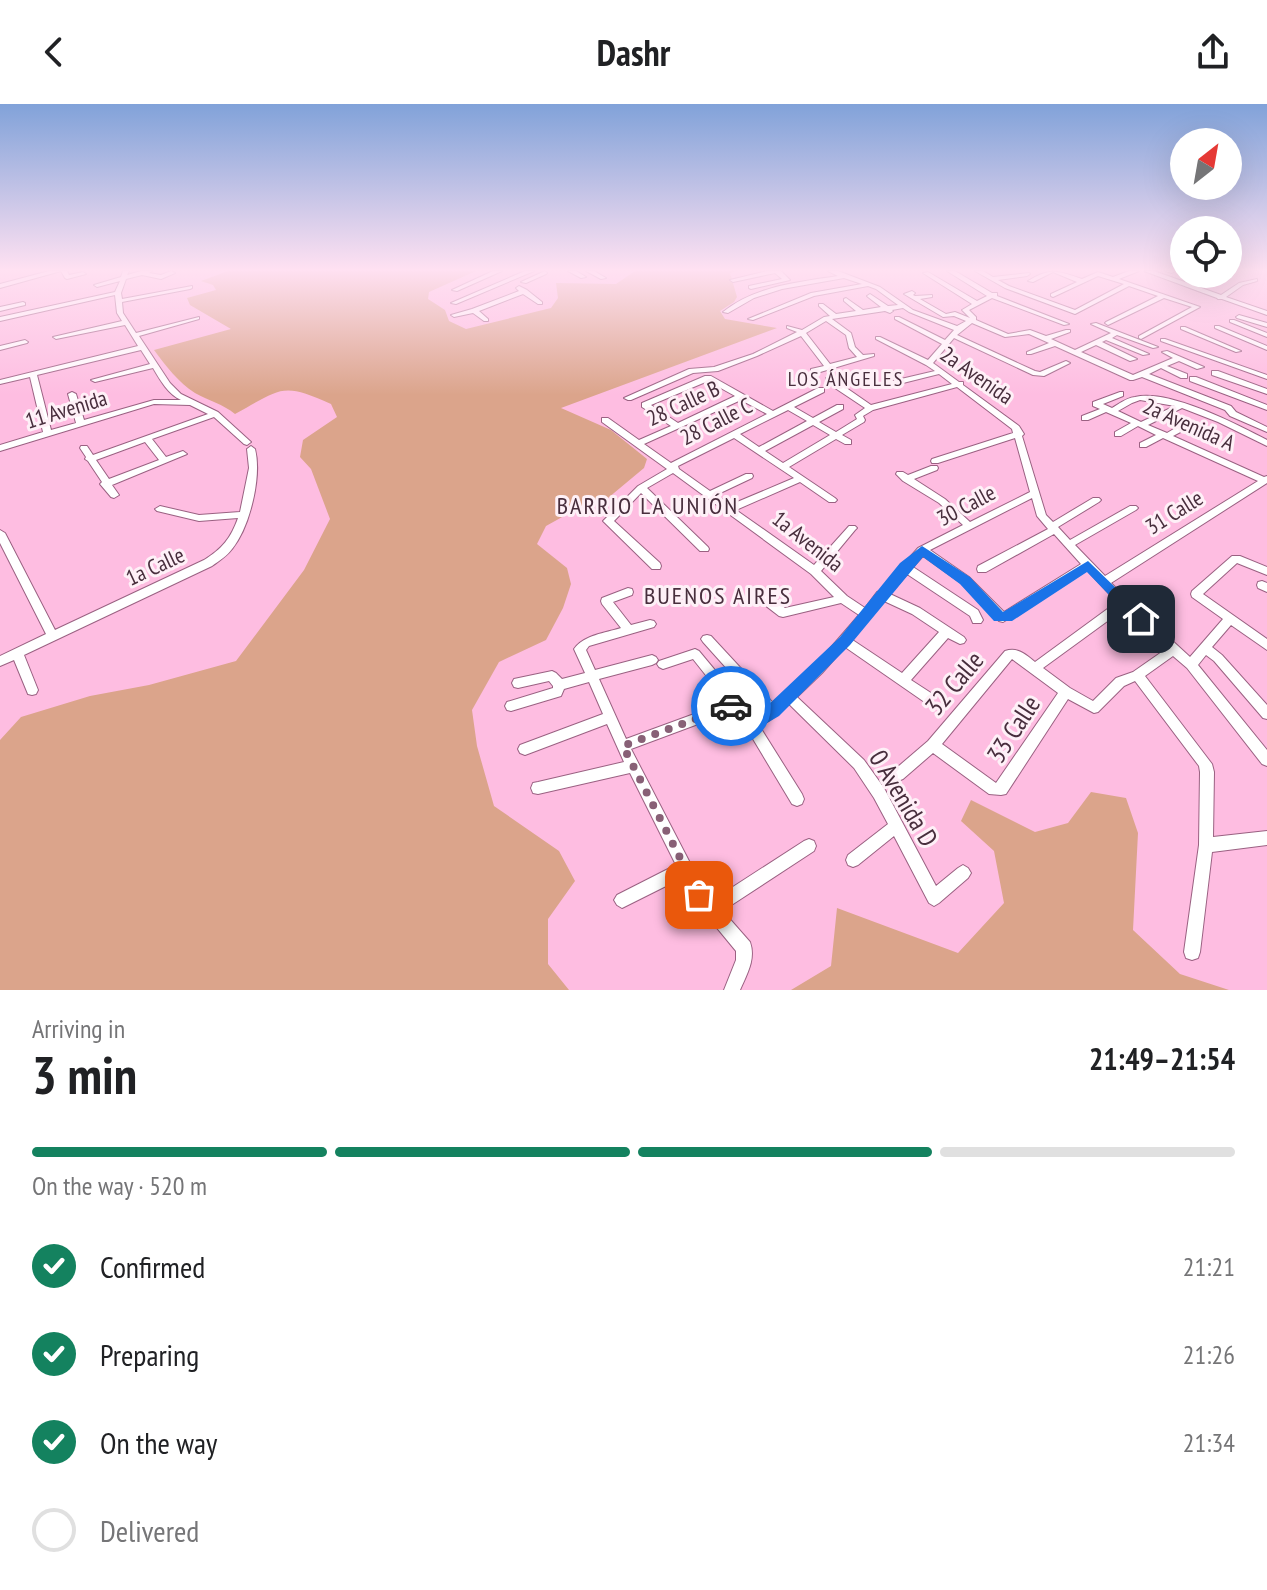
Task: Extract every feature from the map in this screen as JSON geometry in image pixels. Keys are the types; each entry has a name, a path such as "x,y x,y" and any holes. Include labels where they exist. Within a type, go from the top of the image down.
{"street":[{"path":"0,319 33,312"},
{"name":"1a Calle","path":"0,661 208,563 225,552 235,539 255,467 249,445 215,414 178,396 124,323 122,312"},
{"path":"454,315 465,312"},
{"path":"478,312 486,320"},
{"path":"751,319 768,312"},
{"path":"824,312 826,319 849,334 852,348 862,358"},
{"path":"807,317 826,319 865,312"},
{"path":"892,312 945,343"},
{"path":"916,312 1037,375 1066,363"},
{"path":"939,312 971,320 1009,337 1025,331 1133,378 1179,358"},
{"path":"929,363 955,332 974,317 968,312"},
{"path":"1032,312 1067,327 1045,339"},
{"path":"1108,323 1130,312"},
{"path":"1141,337 1187,312"},
{"path":"1243,312 1217,327 1267,348"},
{"path":"135,335 197,318"},
{"path":"628,398 692,371 715,369 755,355 826,319"},
{"path":"1236,319 1267,325"},
{"path":"1236,319 1267,336"},
{"path":"155,320 160,329"},
{"path":"56,337 124,323"},
{"path":"1094,324 1155,347"},
{"path":"789,327 802,332 828,367"},
{"path":"1183,332 1236,352 1214,359"},
{"path":"1076,352 1116,333"},
{"name":"2a Avenida","path":"890,335 875,339 929,363 997,412 1020,434 1033,494 1042,516 1124,603 1191,665 1267,760"},
{"path":"1251,342 1267,336"},
{"path":"1107,338 1145,354"},
{"path":"770,339 780,345"},
{"path":"1163,340 1267,377"},
{"path":"0,348 25,342"},
{"path":"1029,353 1056,343"},
{"path":"1097,343 1133,359"},
{"path":"0,382 143,347"},
{"path":"741,348 755,355"},
{"path":"1165,352 1200,367"},
{"path":"814,371 872,355"},
{"path":"1224,356 1267,377"},
{"path":"718,358 732,364"},
{"path":"95,380 155,365"},
{"path":"1162,366 1264,404"},
{"path":"887,385 940,372"},
{"path":"1215,373 1267,392"},
{"path":"33,374 47,432"},
{"path":"1145,375 1228,408 1233,414 1267,430"},
{"path":"676,425 645,405 708,378 772,414"},
{"path":"829,380 870,408"},
{"name":"11 Avenida","path":"142,405 163,391 167,384"},
{"path":"783,467 861,420 859,415 870,408 960,384"},
{"path":"1155,398 1171,386"},
{"name":"28 Calle C","path":"656,566 608,519 641,488 673,467 821,390"},
{"path":"72,394 80,422"},
{"name":"2a Avenida A","path":"1120,394 1096,404 1266,480"},
{"name":"28 Calle B","path":"640,443 742,396"},
{"path":"1085,418 1137,398 1155,398 1267,443"},
{"name":"11 Avenida","path":"0,448 142,405 168,401 196,403"},
{"path":"787,406 848,442"},
{"path":"1118,434 1180,406"},
{"path":"759,451 840,407"},
{"path":"89,459 215,414"},
{"name":"1a Avenida","path":"605,420 815,571 843,599 865,614"},
{"path":"1143,445 1185,426"},
{"path":"734,434 832,500"},
{"path":"969,526 942,501 903,476 1020,434"},
{"path":"147,439 164,460"},
{"path":"84,448 114,495"},
{"path":"105,484 183,454"},
{"path":"711,494 749,476"},
{"path":"729,509 800,479"},
{"name":"31 Calle","path":"1104,582 1266,480"},
{"path":"641,488 704,549"},
{"name":"30 Calle","path":"752,725 789,697 845,641 922,550 1033,494"},
{"path":"982,569 1096,500"},
{"path":"1068,545 1133,508"},
{"path":"160,509 199,518 242,515"},
{"path":"815,571 852,528"},
{"path":"0,533 52,636"},
{"path":"922,550 965,580 1003,618 1088,565"},
{"path":"1267,571 1236,559 1197,592 1198,597 1263,642 1267,629"},
{"path":"905,567 974,613 977,620"},
{"path":"628,592 606,601 628,629"},
{"path":"881,595 916,611 960,640"},
{"path":"761,596 783,613 843,599"},
{"path":"1124,603 1036,667 1066,692 1094,708 1120,682 1137,675 1173,650"},
{"path":"1191,665 1229,619"},
{"path":"650,624 585,643 580,649 623,746 685,869 706,904 744,948 744,960 732,990"},
{"path":"904,679 947,631"},
{"path":"707,639 773,711"},
{"path":"845,641 927,697"},
{"path":"1205,648 1218,658 1267,714"},
{"path":"17,652 32,690"},
{"path":"511,706 556,685 693,653 752,725 797,799"},
{"name":"32 Calle","path":"898,775 933,745 1012,653 1036,667"},
{"path":"1137,675 1205,764 1206,845 1192,952"},
{"path":"518,683 556,685"},
{"name":"33 Calle","path":"933,745 998,790 1004,787 1066,692"},
{"name":"0 Avenida D","path":"789,697 859,764 879,793 934,898 963,873"},
{"path":"623,746 737,704"},
{"path":"525,749 610,717"},
{"path":"538,788 633,766"},
{"path":"853,860 896,826"},
{"path":"1206,845 1267,838"},
{"path":"706,904 725,901 809,846"},
{"path":"622,900 685,869"}],"shaded area":[{"path":"203,312 446,312 449,321 466,329 533,312 721,312 725,319 777,328 561,408 611,430 647,459 644,468 602,503 573,511 546,526 537,544 567,568 571,584 563,608 546,640 499,662 472,710 477,746 494,806 559,851 575,881 548,919 548,964 569,990 0,990 0,740 21,717 90,696 149,685 236,661 304,570 330,519 311,469 300,457 303,440 337,417 331,404 291,390 272,394 235,414 189,389 154,350 231,329"},
{"path":"1091,792 1126,798 1138,833 1133,930 1180,974 1229,990 791,990 831,966 837,908 958,953 1004,903 994,851 961,821 971,800 1035,832 1068,823"}],"way so far":[{"path":"699,895 623,746 731,706"}],"district":[{"name":"LOS ÁNGELES","path":"846,379"},
{"name":"BARRIO LA UNIÓN","path":"648,505"},
{"name":"BUENOS AIRES","path":"718,595"}],"route":[{"path":"731,706 737,704 752,725 773,711 845,641 922,550 965,580 999,618 1007,617 1088,565 1141,619"}]}
